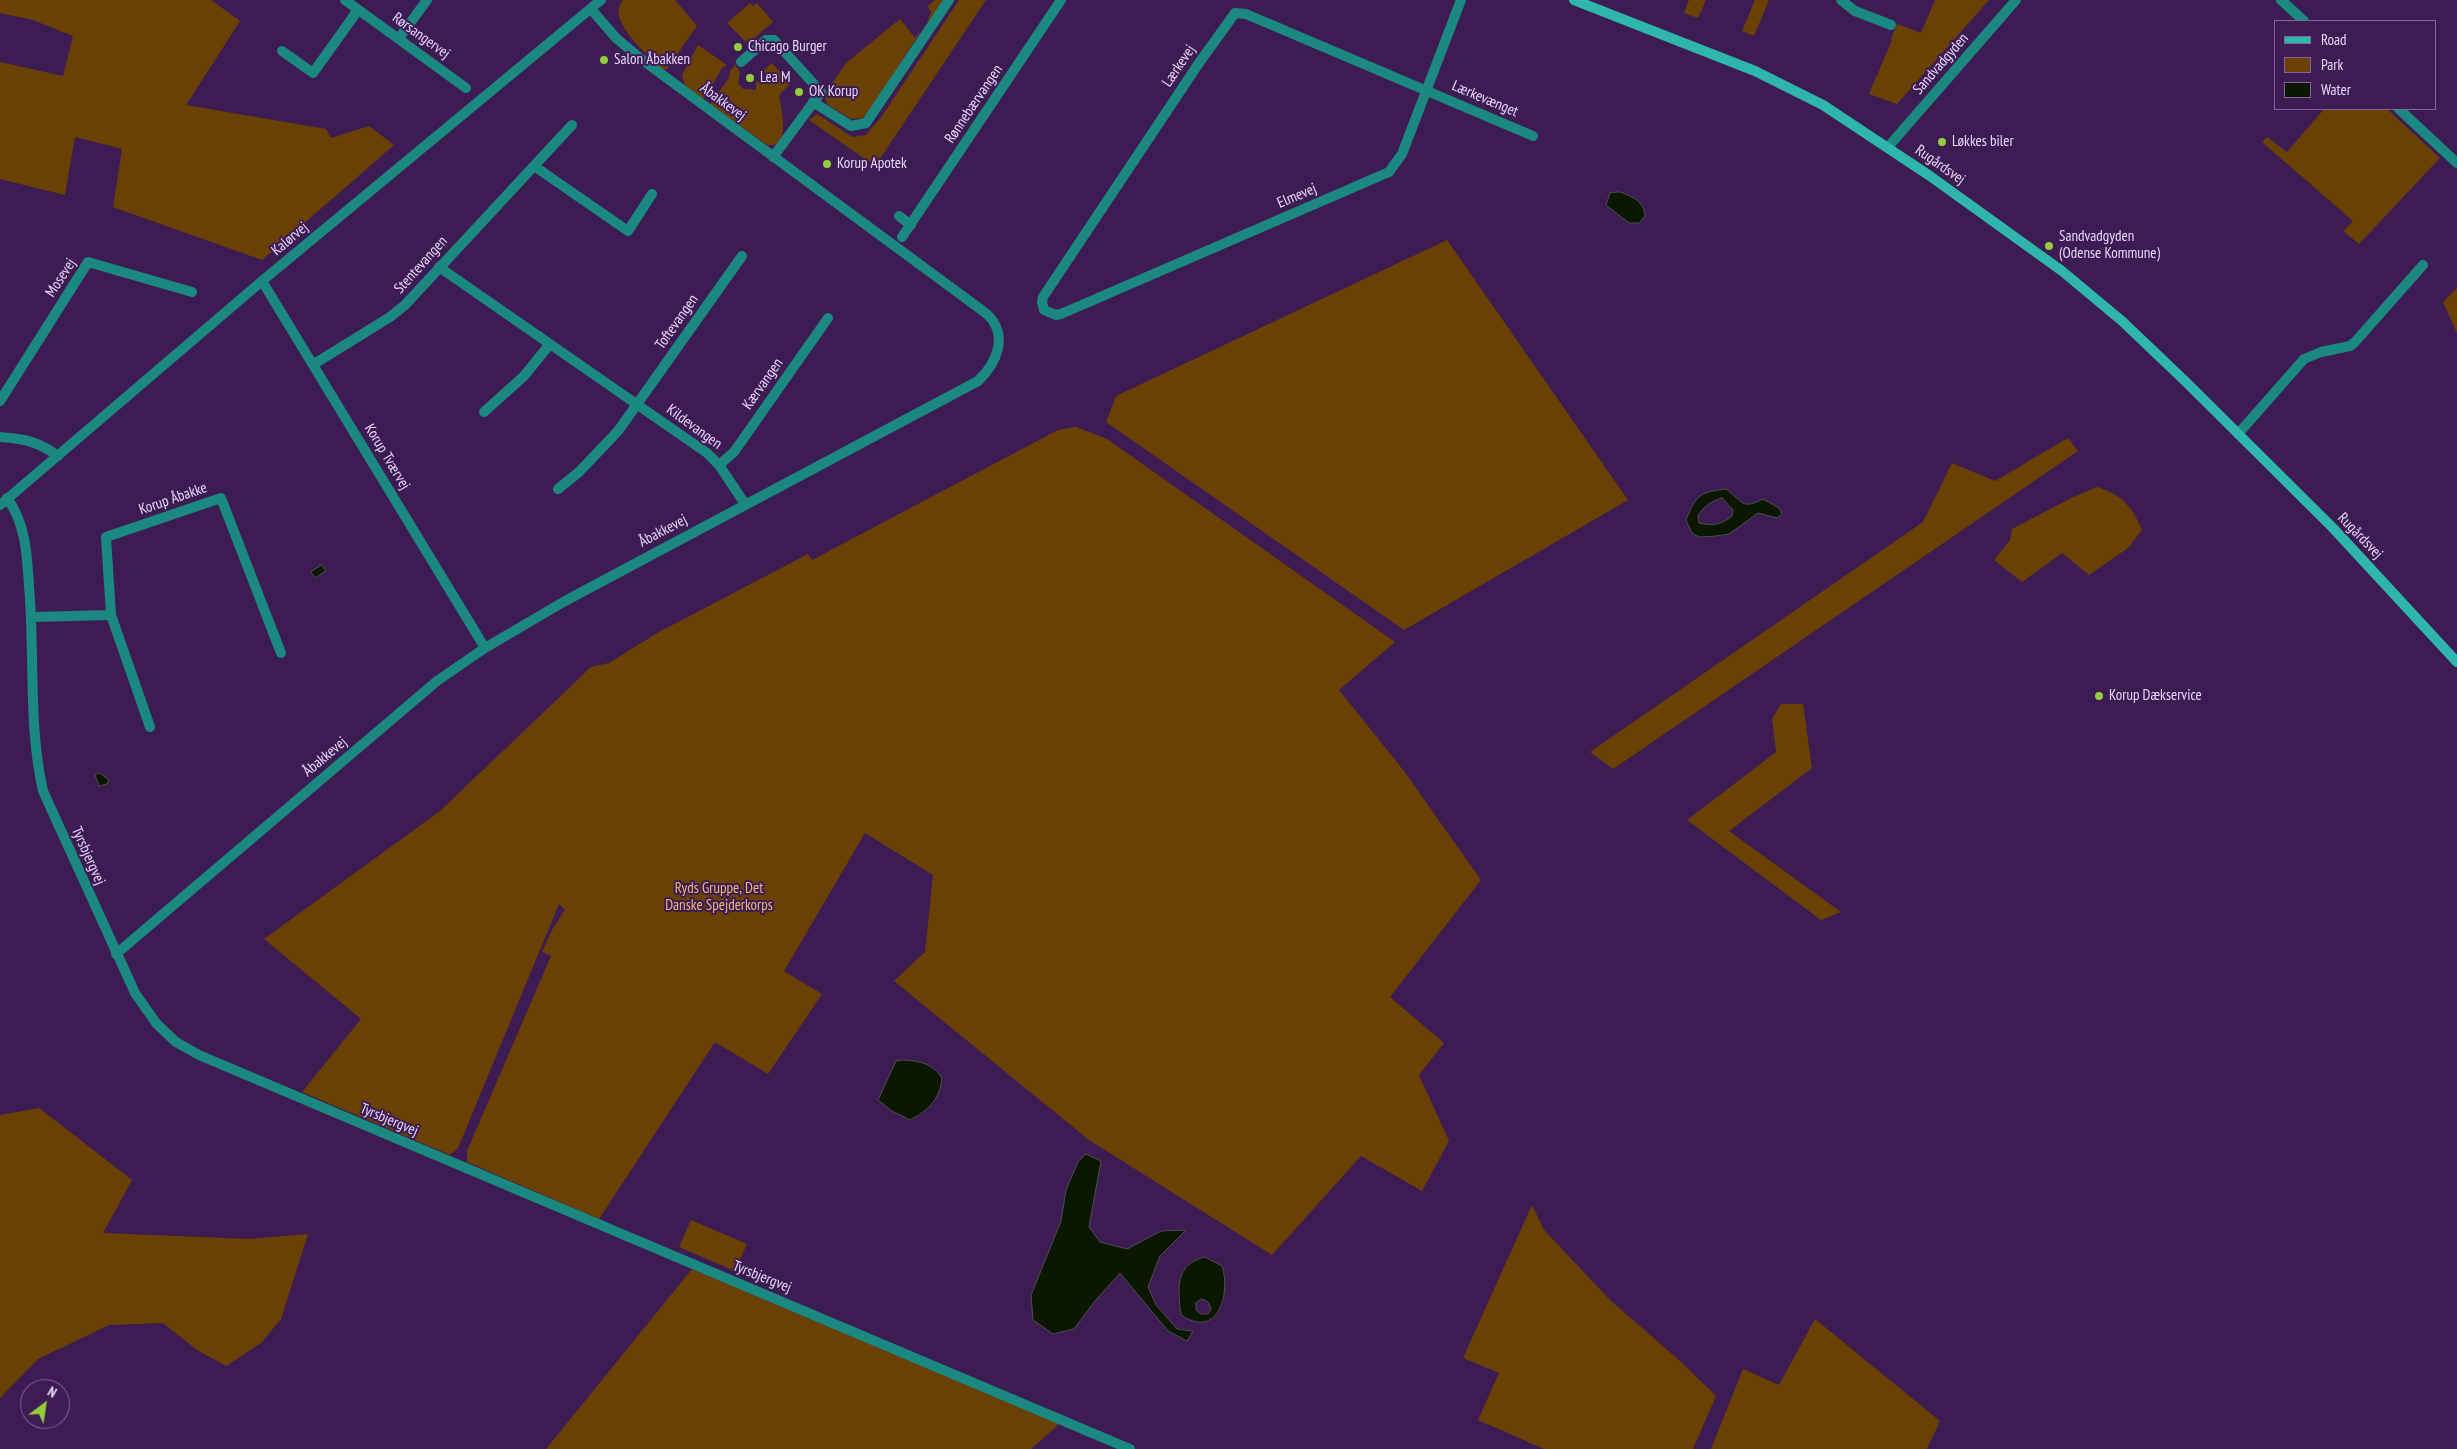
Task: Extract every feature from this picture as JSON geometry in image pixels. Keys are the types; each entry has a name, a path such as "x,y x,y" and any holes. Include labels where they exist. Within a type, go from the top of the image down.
{"main road":[{"name":"Rugårdsvej","path":"1574,0 1673,37 1790,86 1824,105 1888,147 2031,248 2097,299 2146,343 2333,528 2457,662"}],"street":[{"name":"Rørsangervej","path":"345,0 466,88"},
{"path":"399,38 427,0"},
{"name":"Kalørvej","path":"4,502 262,281 601,0"},
{"path":"813,102 851,126 866,123 950,0"},
{"name":"Rønnebærvangen","path":"902,237 1062,0"},
{"name":"Elmevej","path":"1044,310 1056,315 1061,314 1384,175 1399,160 1460,0"},
{"path":"1841,0 1855,11 1891,25"},
{"name":"Sandvadgyden","path":"1888,147 2016,0"},
{"path":"2281,0 2303,20"},
{"name":"Åbakkevej","path":"116,954 437,681 485,648 565,600 978,381 993,365 999,347 998,330 990,317 623,44 591,8"},
{"path":"282,51 313,73 358,10"},
{"name":"Lærkevej","path":"1044,310 1043,297 1199,63 1235,13 1246,14 1426,91"},
{"path":"741,62 766,40 774,40 821,92 773,157"},
{"name":"Lærkevænget","path":"1426,91 1534,136"},
{"path":"2400,110 2457,162"},
{"name":"Stentevangen","path":"314,364 390,317 405,305 572,125"},
{"path":"534,166 628,231 652,194"},
{"path":"899,216 911,224"},
{"name":"Toftevangen","path":"637,405 742,256"},
{"name":"Mosevej","path":"0,401 88,262 192,292"},
{"path":"2238,434 2304,359 2321,352 2350,346 2424,265"},
{"name":"Kildevangen","path":"439,267 706,453 719,465 744,504"},
{"name":"Korup Tværvej","path":"262,281 485,648"},
{"name":"Kærvangen","path":"719,465 734,452 828,318"},
{"path":"484,412 524,376 550,344"},
{"path":"558,489 618,432 637,405"},
{"path":"0,437 25,439 42,444 58,456"},
{"name":"Korup Åbakke","path":"150,727 111,615 106,538 221,498 281,653"},
{"name":"Tyrsbjergvej","path":"4,502 18,514 24,532 32,617 36,762 43,791 135,993 156,1023 176,1042 198,1055 1130,1449"},
{"path":"32,617 111,615"}],"green space":[{"path":"0,0 211,0 240,21 186,105 326,129 331,138 369,126 394,145 262,260 113,207 122,149 75,137 65,195 0,179 0,62 63,76 73,36 33,20 0,13"},
{"path":"623,0 675,0 697,26 666,70 662,69 630,37 620,17 619,8"},
{"path":"935,0 945,0 931,20 927,21 931,13 928,6"},
{"path":"959,0 986,0 875,166 809,120 817,114 852,137 866,135 882,116"},
{"path":"1689,0 1706,0 1698,18 1684,13"},
{"path":"1755,0 1769,0 1754,36 1742,31"},
{"path":"1935,0 1989,0 1897,104 1869,94 1897,24 1921,33"},
{"path":"750,3 753,6 757,3 773,22 751,41 749,39 746,42 727,23"},
{"path":"900,19 915,38 920,30 919,34 867,114 862,118 851,119 828,105 824,95 846,63"},
{"path":"698,45 727,65 722,68 705,97 702,98 685,85 682,75"},
{"path":"772,63 790,84 779,95 783,118 780,141 775,145 767,145 710,104 729,78 730,71 735,65 740,72 738,83 743,89 756,90 756,83 765,78 765,69"},
{"path":"2323,110 2388,110 2440,158 2359,244 2343,231 2353,221 2262,142 2267,137 2287,152"},
{"path":"1447,240 1628,500 1404,630 1106,422 1116,396"},
{"path":"2457,288 2457,333 2443,302"},
{"name":"Ryds Gruppe, Det Danske Spejderkorps","path":"1076,427 1107,439 1395,642 1339,690 1404,771 1481,880 1390,997 1444,1043 1419,1075 1449,1141 1422,1191 1361,1156 1272,1255 1089,1140 894,981 925,952 933,875 865,833 784,971 822,994 768,1074 715,1042 599,1219 467,1162 467,1151 551,956 542,952 553,928 565,910 559,904 458,1148 450,1155 302,1092 361,1019 264,939 440,811 591,667 609,663 659,632 808,554 812,560 1058,430"},
{"path":"2068,438 2078,451 1613,769 1590,752 1923,522 1952,463 1995,481"},
{"path":"2097,487 2120,498 2134,514 2142,530 2128,548 2089,575 2062,553 2022,582 1994,560 2010,540 2012,529 2073,497"},
{"path":"1781,704 1803,704 1812,768 1729,831 1841,912 1821,920 1687,820 1776,752 1772,719"},
{"path":"39,1108 132,1180 103,1233 249,1239 308,1234 281,1319 261,1343 226,1366 197,1350 163,1323 109,1325 38,1359 0,1398 0,1115"},
{"path":"1532,1205 1544,1230 1611,1301 1679,1360 1716,1396 1693,1449 1544,1449 1478,1420 1499,1373 1463,1358"},
{"path":"691,1220 747,1244 735,1271 679,1247"},
{"path":"692,1269 1059,1424 1031,1449 546,1449"},
{"path":"1815,1319 1940,1421 1927,1449 1711,1449 1743,1369 1779,1385"}],"water":[{"path":"1620,192 1640,203 1645,216 1639,223 1629,223 1606,205 1610,193"},
{"path":"1726,489 1743,503 1751,504 1763,499 1779,508 1782,514 1777,518 1758,513 1729,534 1699,537 1692,533 1686,520 1696,500 1710,492","holes":["1722,498 1733,510 1732,516 1720,523 1699,523 1698,515 1708,504 1718,499"]},
{"path":"322,565 326,571 315,578 311,572"},
{"path":"100,773 109,780 107,784 99,786 95,775"},
{"path":"896,1061 916,1061 931,1066 942,1078 939,1092 932,1104 910,1120 892,1111 878,1100"},
{"path":"1086,1154 1101,1161 1089,1227 1100,1242 1127,1249 1161,1231 1186,1230 1160,1256 1148,1287 1156,1305 1177,1329 1193,1331 1187,1341 1168,1331 1120,1273 1095,1301 1074,1329 1053,1334 1033,1320 1031,1295 1061,1221 1066,1190 1078,1162"},
{"path":"1205,1257 1222,1266 1224,1277 1225,1289 1219,1310 1213,1318 1204,1322 1194,1321 1181,1315 1180,1279 1183,1272 1195,1260","holes":["1202,1299 1208,1302 1211,1309 1208,1314 1201,1314 1196,1310 1196,1303"]}],"place":[{"name":"Chicago Burger","path":"738,47"},
{"name":"Salon Åbakken","path":"604,60"},
{"name":"Lea M","path":"750,78"},
{"name":"OK Korup","path":"799,92"},
{"name":"Løkkes biler","path":"1942,142"},
{"name":"Korup Apotek","path":"827,164"},
{"name":"Sandvadgyden (Odense Kommune)","path":"2049,246"},
{"name":"Korup Dækservice","path":"2099,696"}]}
